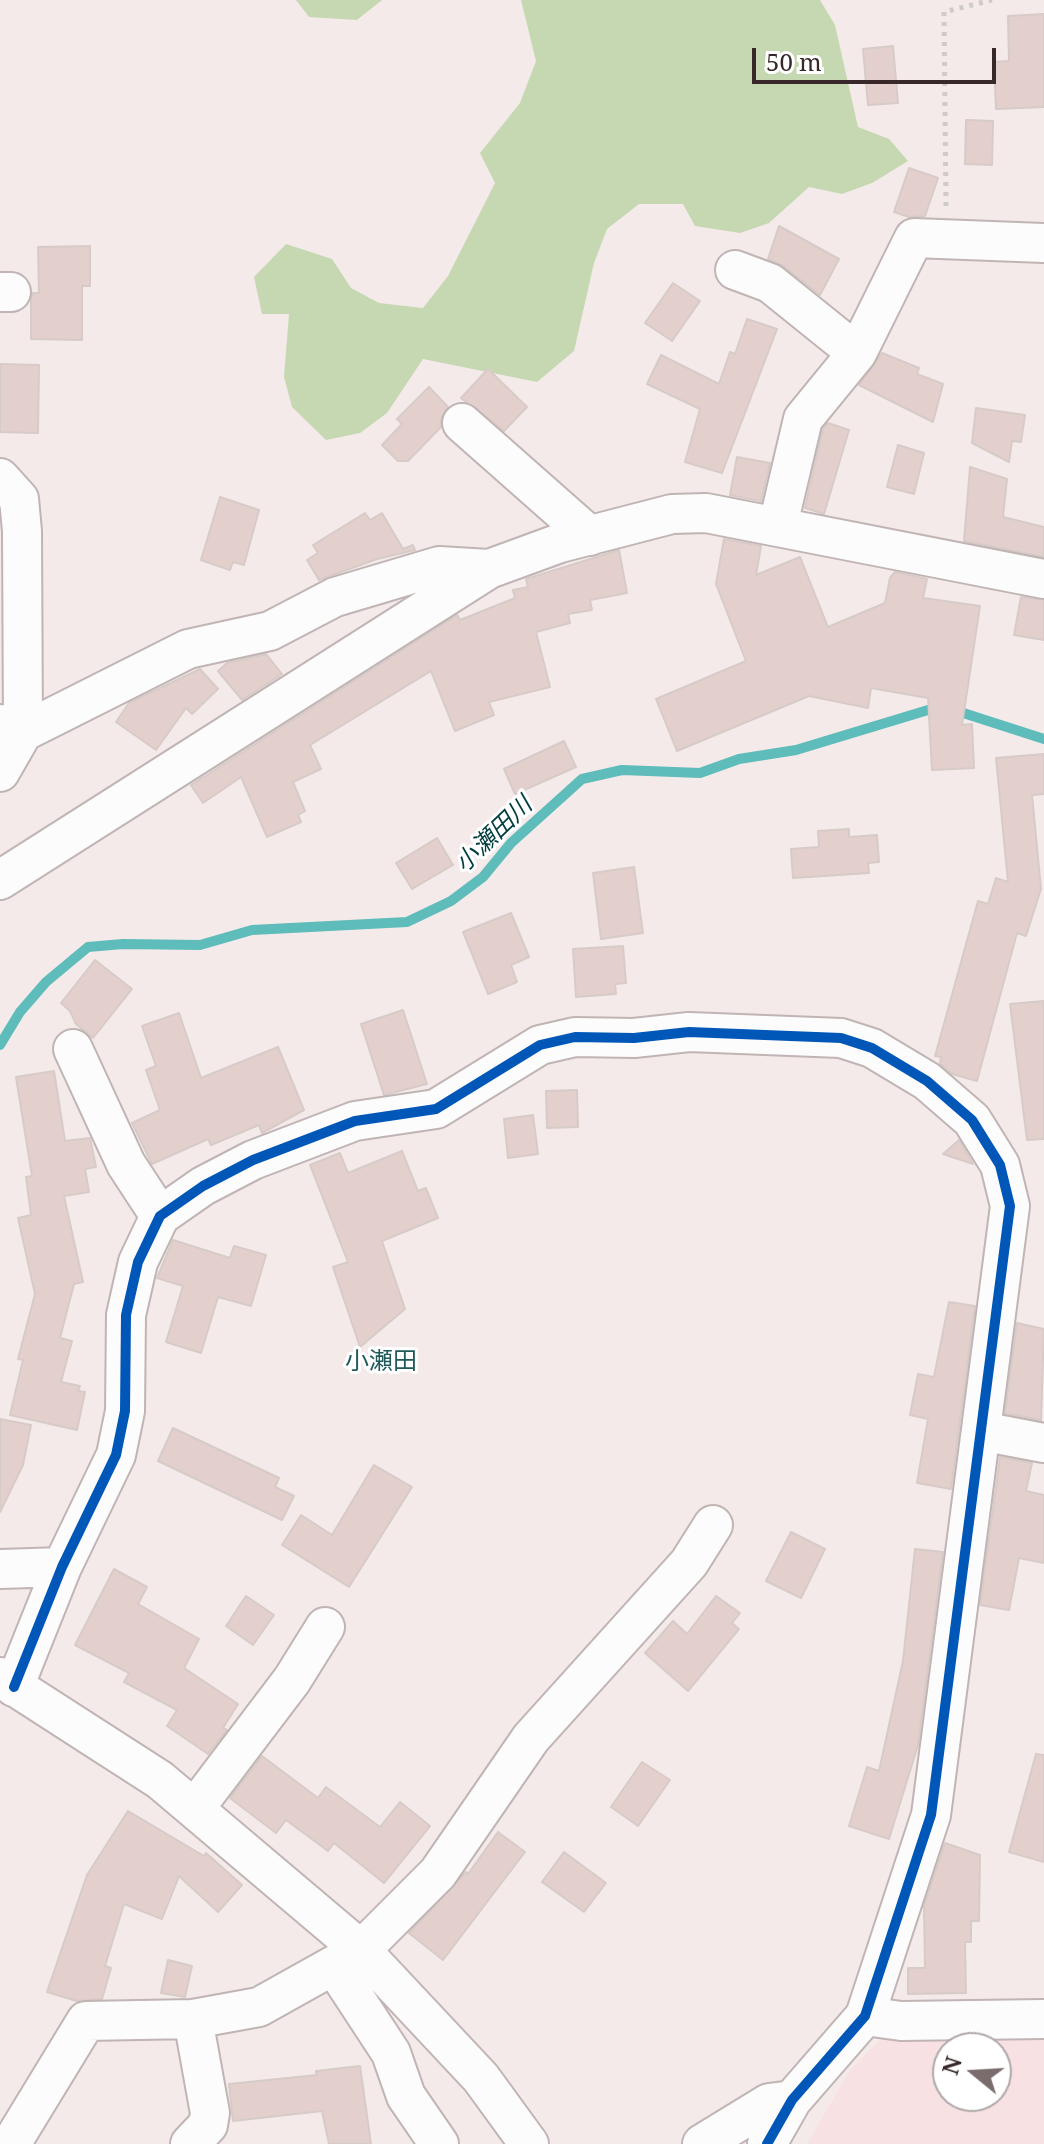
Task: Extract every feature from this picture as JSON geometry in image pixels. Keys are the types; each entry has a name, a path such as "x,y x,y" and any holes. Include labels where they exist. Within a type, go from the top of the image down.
{"street":[{"path":"778,525 803,419 857,353 914,238 1044,243"},
{"path":"735,270 770,283 857,353"},
{"path":"462,423 590,536"},
{"path":"0,478 19,499 22,531 11,728 0,772"},
{"path":"0,880 489,569 560,543 672,514 706,513 1044,579"},
{"path":"11,728 188,649 270,631 335,597 439,566 489,569"},
{"path":"529,2144 481,2078 348,1958 195,1808 160,1780 7,1682 116,1455 125,1411 126,1315 138,1262 160,1216 203,1186 253,1160 355,1121 436,1109 540,1045 575,1037 634,1038 689,1032 841,1038 872,1048 927,1081 972,1120 1000,1165 1010,1206 931,1815 881,2032 845,2071 796,2144"},
{"path":"73,1049 126,1164 160,1216"},
{"path":"981,1431 1044,1443"},
{"path":"11,2144 86,2021 193,2019 259,2007 348,1958 438,1873 531,1738 689,1563 713,1525"},
{"path":"0,1569 62,1567"},
{"path":"195,1808 292,1680 325,1627"},
{"path":"348,1958 391,2053 406,2096 439,2144"},
{"path":"767,2144 792,2100 883,2018 1044,2019"},
{"path":"190,2144 208,2125 210,2113 193,2019"},
{"path":"702,2144 769,2103 792,2100"}],"path":[{"path":"946,239 944,12 991,0"}],"shaded area":[{"path":"1044,2031 1044,2144 807,2144 850,2070 882,2038 902,2032"}],"green space":[{"path":"296,0 382,0 357,20 309,17"},
{"path":"521,0 820,0 835,25 858,127 889,139 908,161 872,183 842,194 809,187 769,223 740,233 695,226 683,204 639,204 607,229 594,263 574,351 537,382 423,359 387,413 360,433 326,440 292,407 284,377 289,314 262,314 254,277 286,244 332,259 351,288 379,303 423,308 448,276 495,183 480,153 520,103 536,61"}],"building":[{"path":"1044,14 1044,107 996,109 994,62 1009,61 1008,16"},
{"path":"893,46 898,103 868,105 863,49"},
{"path":"966,120 993,121 992,165 965,164"},
{"path":"909,168 938,178 925,216 909,217 894,212"},
{"path":"779,226 839,259 820,295 783,266 768,259"},
{"path":"90,246 90,286 82,286 82,340 31,339 31,298 33,293 39,293 38,247"},
{"path":"673,283 700,301 672,341 645,323"},
{"path":"747,319 777,329 722,473 685,462 700,409 647,384 661,355 719,384 730,352 735,354"},
{"path":"882,353 919,368 917,374 943,384 933,422 859,385"},
{"path":"0,364 39,365 38,433 0,432"},
{"path":"488,369 527,407 504,431 461,398"},
{"path":"429,387 448,407 441,418 441,427 408,461 398,461 382,445 402,424 397,419"},
{"path":"976,408 1025,415 1021,442 1012,441 1009,462 972,443"},
{"path":"828,423 849,430 824,514 805,508 823,429"},
{"path":"898,445 924,453 914,494 887,487"},
{"path":"737,457 770,463 761,501 730,495"},
{"path":"970,467 1007,479 1003,517 1044,527 1044,557 964,541"},
{"path":"220,497 259,510 244,565 233,562 230,570 201,560"},
{"path":"365,513 370,520 382,513 403,549 413,545 415,550 377,559 319,580 307,560 318,553 313,545"},
{"path":"724,539 761,546 756,575 800,557 828,627 885,603 890,578 895,572 927,579 923,598 980,606 962,725 972,724 974,768 932,770 928,698 871,688 868,708 809,696 677,751 656,699 746,661 716,584"},
{"path":"619,550 627,593 590,600 592,610 568,614 570,623 536,632 550,687 489,702 494,715 455,731 431,671 310,745 321,769 293,782 305,811 298,815 301,822 267,837 241,777 203,803 191,785 457,615 460,620 515,598 513,590 528,587 526,579"},
{"path":"1021,597 1044,600 1044,640 1014,635"},
{"path":"266,654 282,674 242,700 218,671 227,663"},
{"path":"200,669 218,689 192,714 186,708 156,750 116,722 129,703"},
{"path":"564,741 576,767 515,794 504,769"},
{"path":"1044,754 1044,794 1032,795 1041,889 1026,936 1017,933 977,1081 952,1074 940,1064 941,1057 935,1056 978,901 988,904 996,878 1008,882 996,758"},
{"path":"849,829 849,837 877,835 879,862 868,863 869,873 793,878 791,849 819,847 818,831"},
{"path":"437,838 453,865 412,889 396,863"},
{"path":"634,867 643,933 601,939 593,873"},
{"path":"511,913 529,957 511,965 517,982 488,994 463,932"},
{"path":"623,946 626,983 615,984 616,994 576,997 573,949"},
{"path":"95,960 132,989 93,1038 76,1024 70,1011 61,1003"},
{"path":"1044,1001 1044,1139 1027,1140 1010,1004"},
{"path":"403,1010 427,1084 384,1095 361,1024"},
{"path":"179,1013 201,1078 278,1047 304,1110 262,1133 259,1125 211,1145 208,1139 152,1164 132,1123 160,1110 146,1070 156,1066 142,1026"},
{"path":"54,1071 65,1141 90,1138 96,1167 85,1169 89,1192 64,1196 83,1282 74,1284 60,1338 72,1341 61,1382 80,1386 78,1391 85,1392 77,1430 10,1415 23,1360 18,1359 35,1294 18,1218 31,1215 26,1177 32,1176 16,1077"},
{"path":"577,1090 578,1127 547,1128 546,1091"},
{"path":"533,1115 538,1154 508,1158 504,1119"},
{"path":"959,1140 973,1164 943,1154"},
{"path":"402,1151 418,1191 426,1188 438,1218 382,1241 405,1309 360,1347 333,1267 348,1262 310,1165 340,1153 348,1173"},
{"path":"173,1240 230,1258 234,1246 266,1255 251,1306 218,1297 201,1353 166,1342 183,1286 157,1278"},
{"path":"949,1302 975,1306 951,1489 917,1483 928,1419 910,1415 918,1374 934,1377"},
{"path":"1017,1323 1044,1329 1041,1420 1005,1413"},
{"path":"0,1419 31,1425 23,1465 0,1512"},
{"path":"173,1428 279,1478 275,1487 294,1496 282,1520 158,1461"},
{"path":"1000,1457 1032,1463 1026,1491 1044,1495 1044,1563 1019,1558 1009,1610 980,1605"},
{"path":"374,1465 412,1487 349,1587 282,1545 301,1515 332,1535"},
{"path":"791,1532 825,1549 801,1598 766,1581"},
{"path":"915,1549 943,1552 918,1745 889,1839 849,1826 867,1767 879,1771 903,1661"},
{"path":"114,1569 147,1587 138,1604 199,1639 184,1668 238,1704 223,1728 227,1730 208,1754 167,1726 177,1710 124,1682 129,1673 75,1645"},
{"path":"246,1596 274,1615 253,1645 226,1626"},
{"path":"716,1596 740,1613 732,1623 739,1629 688,1691 645,1653 673,1621 687,1634"},
{"path":"1036,1754 1044,1755 1044,1862 1009,1852"},
{"path":"262,1756 318,1798 326,1787 380,1827 400,1802 430,1826 384,1883 334,1843 328,1851 286,1820 276,1833 230,1798"},
{"path":"642,1762 670,1780 638,1826 611,1807"},
{"path":"128,1811 204,1856 206,1853 242,1885 218,1912 179,1876 162,1919 124,1904 105,1966 111,1968 102,1999 77,2001 47,1992 87,1875"},
{"path":"498,1832 525,1852 443,1960 409,1933 466,1872 468,1874"},
{"path":"945,1843 980,1855 979,1921 971,1921 971,1942 965,1942 966,1993 908,1994 908,1968 925,1968 924,1906"},
{"path":"564,1852 606,1883 584,1912 542,1882"},
{"path":"168,1960 192,1966 185,1997 161,1993"},
{"path":"360,2066 371,2144 329,2144 322,2111 233,2121 229,2084 317,2075 316,2071"}],"waterway":[{"name":"小瀬田川","path":"0,1045 20,1012 46,982 88,947 200,945 252,930 407,922 451,901 483,877 511,843 582,779 622,770 700,773 739,759 796,750 938,707"},
{"name":"小瀬田川","path":"954,710 1044,739"}],"cycle path":[{"path":"14,1687 62,1567 116,1455 125,1411 126,1315 138,1262 160,1216 203,1186 253,1160 355,1121 436,1109 540,1045 575,1037 634,1038 689,1032 841,1038 872,1048 927,1081 972,1120 1000,1165 1010,1206 931,1815 865,2016 792,2100 767,2144"}],"district":[{"name":"小瀬田","path":"381,1362"}]}
